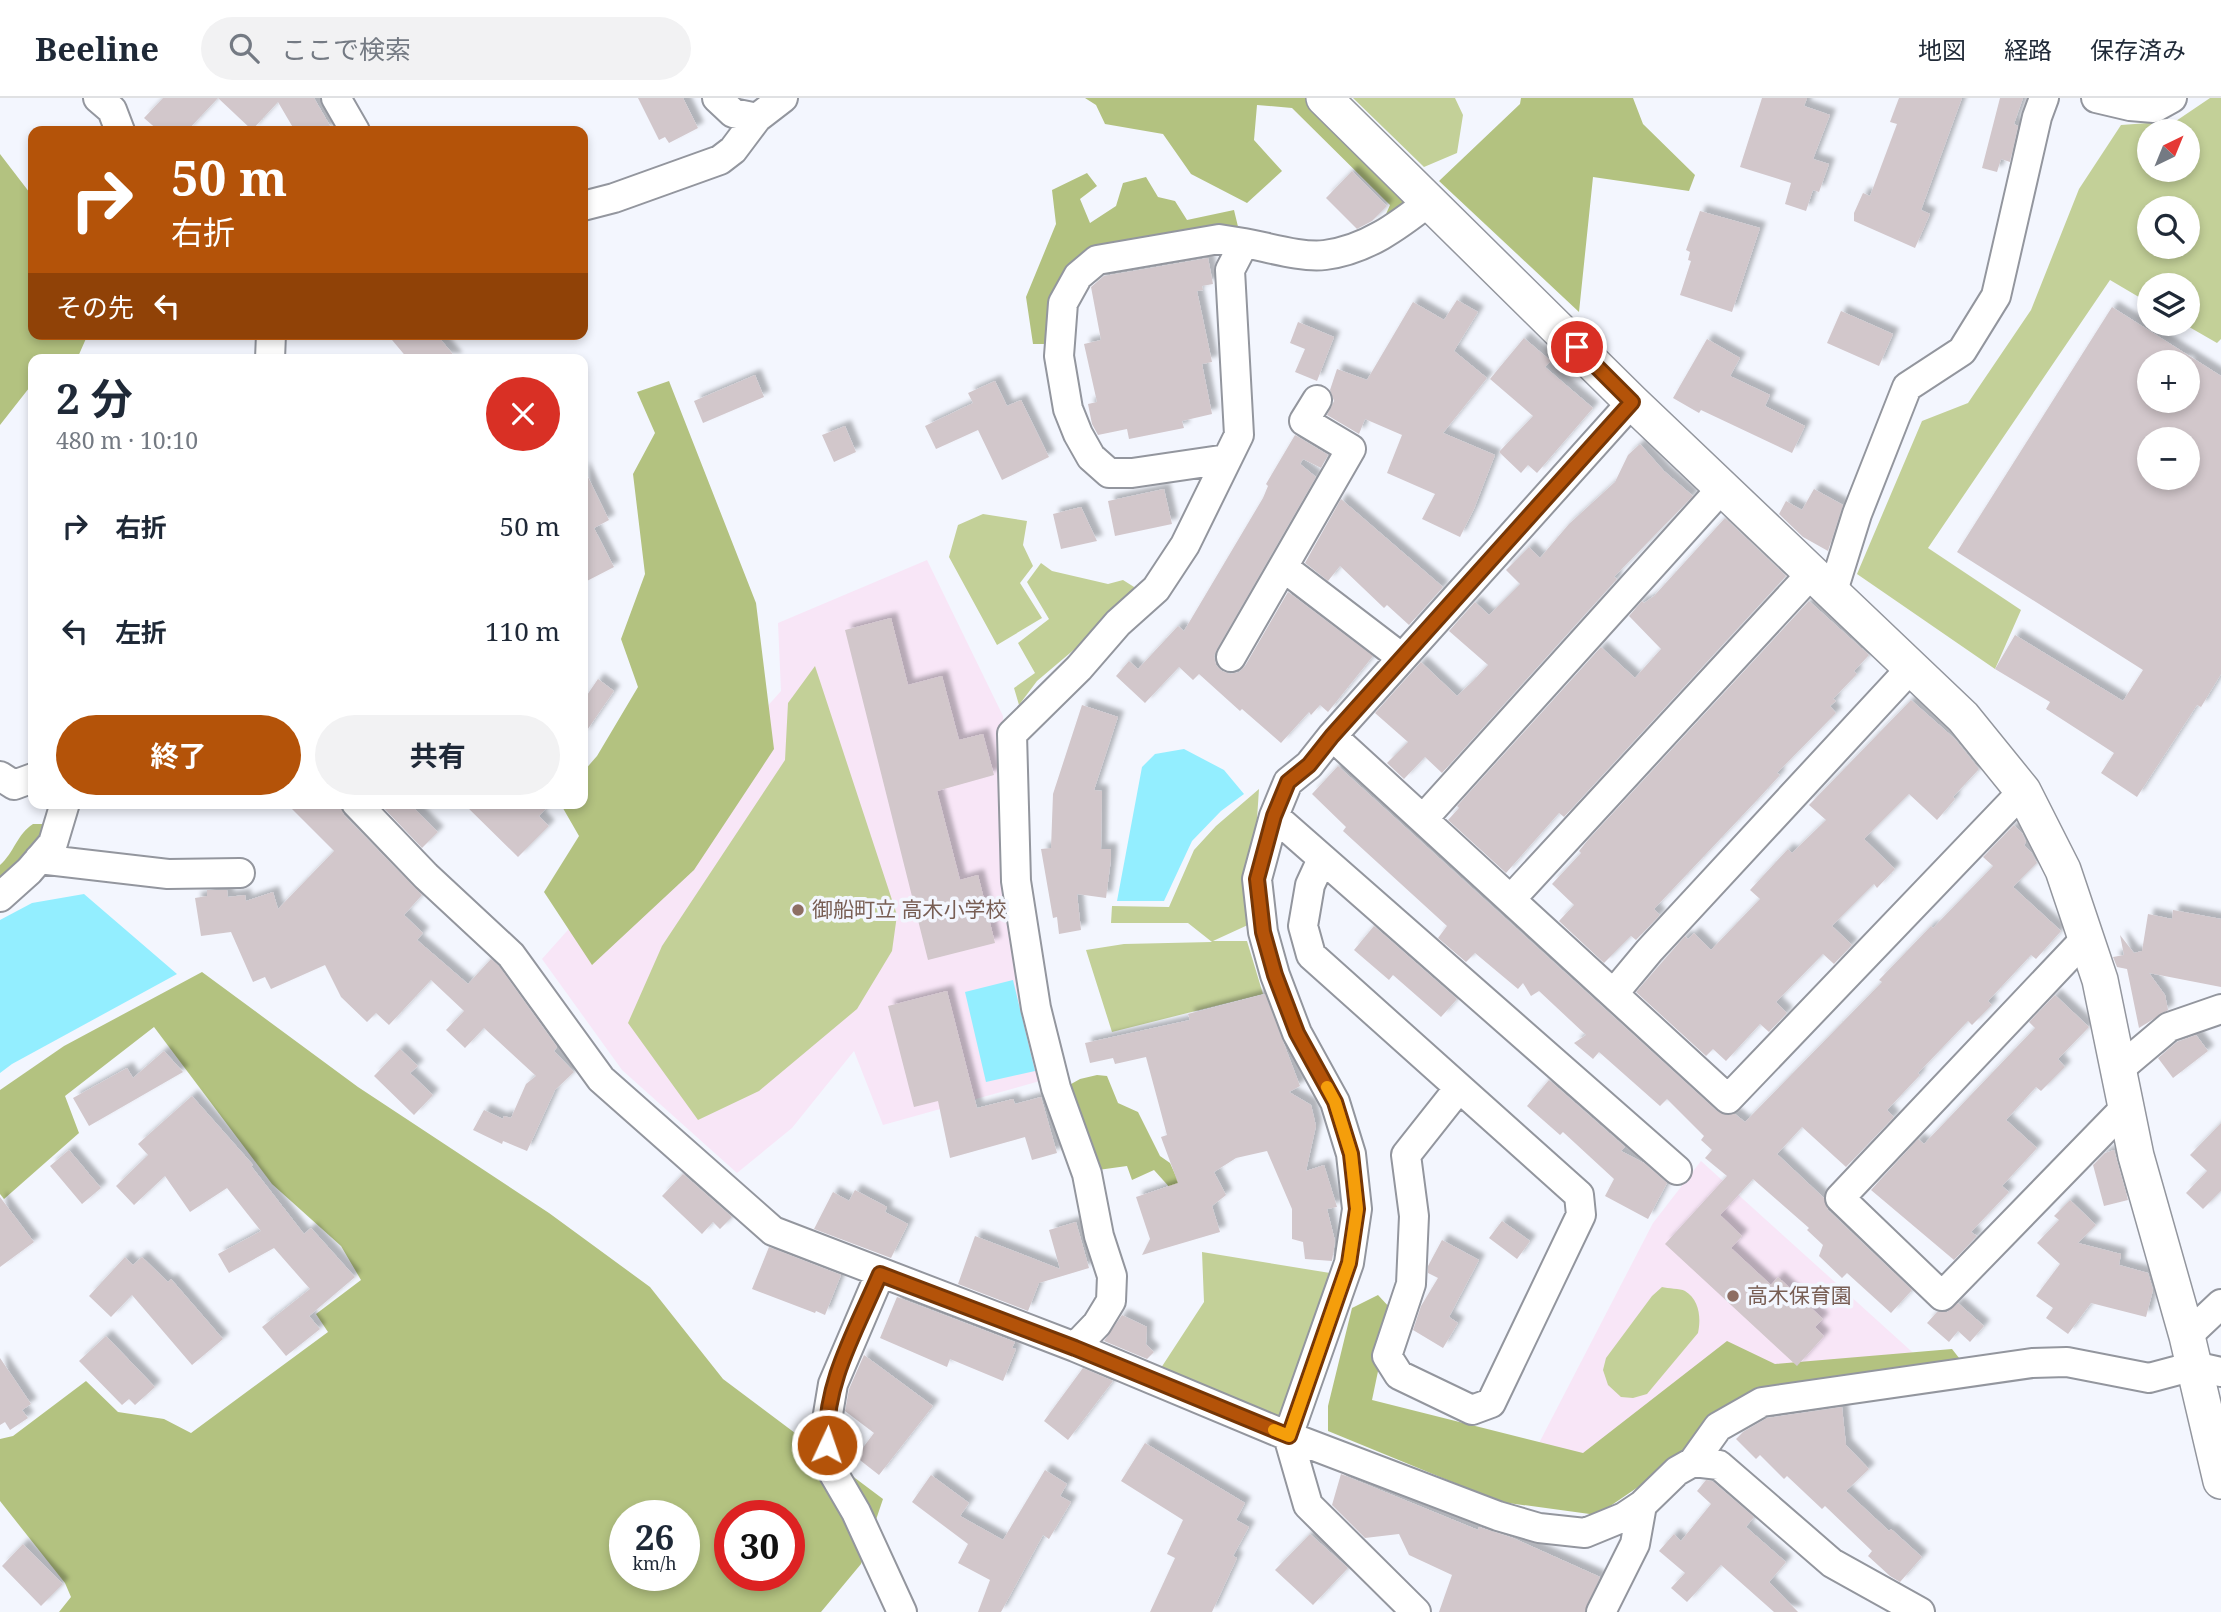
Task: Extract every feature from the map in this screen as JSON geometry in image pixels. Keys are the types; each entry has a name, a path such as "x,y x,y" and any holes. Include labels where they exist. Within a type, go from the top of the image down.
{"street":[{"path":"99,98 112,110 118,126"},
{"path":"336,98 352,126"},
{"path":"717,98 733,113 757,118"},
{"path":"588,205 720,160 733,150 757,118 783,98"},
{"path":"1324,98 1632,402 1963,717 2023,790 2063,870 2100,980 2136,1156 2201,1358 2221,1481"},
{"path":"1511,899 1822,584 1857,514 1907,387 1962,351 1996,296 2037,117 2045,98"},
{"path":"2096,98 2130,106 2154,108 2172,98"},
{"path":"1227,459 1132,473 1109,473 1091,457 1068,409 1059,356 1063,303 1078,276 1097,260 1219,239 1323,256 1357,247 1388,233 1430,201"},
{"path":"1075,1348 1097,1324 1111,1301 1112,1276 1098,1236 1087,1174 1056,1087 1037,1008 1016,881 1012,734 1079,668 1118,623 1156,589 1185,545 1239,435 1230,270 1244,243"},
{"path":"1231,657 1351,449 1304,421 1317,400"},
{"path":"1416,1612 1308,1505 1289,1436 1349,1263 1357,1209 1351,1154 1335,1102 1297,1033 1275,975 1263,932 1257,879 1274,816 1288,782 1309,765 1632,402"},
{"path":"1423,819 1722,488"},
{"path":"1283,568 1402,658"},
{"path":"1614,993 1649,951 1911,668"},
{"path":"1332,736 1728,1099 2023,790"},
{"path":"0,776 14,785 28,780"},
{"path":"0,897 29,872 53,843 63,809"},
{"path":"362,809 426,876 512,955 601,1079 773,1231 1075,1348 1289,1436 1498,1516 1539,1528 1585,1533 1624,1517 1642,1505 1677,1471 1693,1462 1718,1427 1762,1402 2032,1363 2067,1363 2149,1378 2201,1358 2221,1304"},
{"path":"1274,816 1677,1170"},
{"path":"39,859 168,874 240,873"},
{"path":"1322,859 1310,885 1303,926 1311,955 1460,1088 1579,1195 1581,1215 1491,1403 1472,1410 1399,1375 1387,1356 1411,1284 1414,1216 1406,1154 1460,1088"},
{"path":"2086,939 1840,1198 1942,1296 2126,1107"},
{"path":"2118,1070 2169,1027 2221,1009"},
{"path":"880,1274 833,1384 826,1426 827,1452 828,1465 856,1512 902,1612"},
{"path":"1693,1462 1719,1465 1832,1563 1920,1612"},
{"path":"1601,1612 1635,1544 1642,1505"}],"shaded area":[{"name":"御船町立 高木小学校","path":"927,560 1003,716 1001,861 1047,1079 883,1125 854,1051 792,1128 737,1173 622,1070 542,959 781,691 778,623"},
{"name":"高木保育園","path":"1701,1161 1931,1369 1758,1387 1511,1497 1653,1223"}],"green space":[{"path":"1085,98 1308,98 1402,193 1405,203 1386,214 1390,205 1292,108 1257,105 1254,140 1282,171 1247,203 1191,174 1163,134 1105,124 1096,105"},
{"path":"1353,98 1455,98 1463,115 1457,153 1424,167"},
{"path":"1521,98 1633,98 1643,124 1695,175 1689,191 1593,177 1579,312 1439,181 1520,104"},
{"path":"2210,98 2221,98 2221,339 2217,343 2200,333 2200,273 2137,273 2137,296 2110,280 1928,548 2021,610 1995,669 1857,574 1922,421 1968,403 2031,310 2079,189 2121,125 2137,124 2137,182 2200,182 2200,119 2179,119"},
{"path":"0,154 28,190 28,340 85,340 79,354 28,354 28,389 0,425"},
{"path":"1087,173 1097,186 1080,199 1090,223 1116,206 1123,183 1146,177 1158,197 1175,201 1187,220 1234,210 1240,235 1219,239 1174,231 1087,251 1052,294 1053,344 1033,344 1026,297 1056,224 1052,190"},
{"path":"669,381 756,603 774,749 694,870 592,965 544,892 579,836 563,809 588,809 588,766 597,756 638,687 621,639 645,574 633,474 655,433 637,392"},
{"path":"983,514 1027,521 1023,545 1033,566 1020,583 1042,618 997,645 949,557 958,525"},
{"path":"1041,563 1052,571 1108,584 1123,580 1142,592 1037,681 1019,705 1014,688 1035,673 1018,643 1049,619 1027,582"},
{"path":"815,666 897,915 892,951 857,1009 759,1091 698,1120 628,1023 662,946 785,760 788,703"},
{"path":"1259,789 1250,924 1213,941 1247,941 1263,994 1112,1032 1086,950 1124,944 1212,942 1188,923 1111,923 1112,906 1169,907 1194,850 1216,826"},
{"path":"33,824 43,824 40,841 29,856 0,881 0,865 23,833"},
{"path":"202,972 358,1087 549,1213 650,1287 723,1379 883,1499 861,1564 821,1612 59,1612 71,1597 65,1583 0,1501 0,1439 13,1436 86,1381 118,1412 164,1419 191,1433 328,1332 316,1314 361,1280 341,1246 272,1184 154,1027 65,1096 79,1133 4,1199 0,1194 0,1090 64,1046"},
{"path":"1107,1076 1118,1103 1138,1112 1160,1156 1170,1163 1179,1183 1172,1190 1154,1170 1132,1180 1127,1166 1098,1170 1064,1088 1080,1079"},
{"path":"1202,1252 1330,1273 1280,1419 1159,1371 1204,1302"},
{"path":"1662,1287 1683,1290 1694,1299 1699,1316 1698,1333 1647,1394 1633,1398 1621,1397 1608,1385 1603,1370 1606,1358 1652,1296"},
{"path":"1378,1295 1391,1309 1372,1400 1583,1453 1727,1341 1775,1364 1952,1349 1963,1363 1779,1391 1597,1515 1501,1502 1328,1431 1328,1406 1352,1308"}],"water":[{"path":"1184,749 1224,770 1244,794 1221,811 1192,841 1164,901 1117,901 1142,767 1155,754"},
{"path":"84,894 177,974 0,1073 0,920 32,903"},
{"path":"1013,980 1035,1071 986,1082 965,992"}],"building":[{"path":"163,98 218,98 192,126 153,126 144,118"},
{"path":"218,98 314,98 330,126 292,126 278,102 256,126 248,126"},
{"path":"638,98 683,98 698,128 669,143 665,137 659,140"},
{"path":"1762,98 1807,98 1804,106 1830,115 1813,159 1829,164 1819,192 1813,190 1806,211 1785,204 1791,183 1740,167"},
{"path":"1899,98 1962,98 1921,210 1930,214 1915,248 1854,221 1854,213 1863,193 1870,196 1897,124 1890,122"},
{"path":"2000,98 2023,98 2014,124 2018,126 2010,162 2001,159 1997,172 1982,168"},
{"path":"1352,171 1387,206 1372,221 1357,229 1326,198"},
{"path":"1700,211 1760,228 1732,312 1680,295 1691,261 1688,260 1690,252 1686,250"},
{"path":"1208,258 1213,284 1202,286 1203,290 1197,291 1212,362 1202,364 1212,414 1182,421 1184,428 1129,439 1127,429 1098,435 1092,424 1088,404 1097,402 1084,344 1101,340 1091,287 1104,276"},
{"path":"1457,300 1478,312 1454,351 1487,378 1443,433 1495,455 1460,537 1422,519 1435,494 1387,473 1402,435 1365,419 1359,434 1327,415 1334,401 1330,390 1337,369 1367,380 1413,302 1444,320"},
{"path":"2112,307 2137,323 2137,336 2158,336 2180,350 2137,350 2137,413 2200,413 2200,363 2221,376 2221,674 2201,707 2197,705 2137,797 2101,773 2114,753 2046,709 2050,702 1995,669 2015,635 2123,701 2143,670 1957,552"},
{"path":"1841,311 1893,334 1879,366 1827,343"},
{"path":"1298,322 1334,337 1317,381 1295,372 1305,349 1290,343"},
{"path":"1524,338 1551,361 1545,367 1593,408 1537,473 1528,465 1521,473 1499,452 1533,416 1490,379"},
{"path":"1707,339 1740,358 1730,376 1770,395 1765,406 1805,426 1792,453 1701,410 1699,413 1673,398"},
{"path":"392,340 441,340 453,354 404,354"},
{"path":"755,375 764,397 703,423 694,401"},
{"path":"995,381 1007,406 1021,400 1049,457 1002,480 978,430 936,449 925,426 973,403 968,393"},
{"path":"845,426 856,452 834,462 822,435"},
{"path":"1295,435 1328,455 1321,468 1303,459 1300,464 1316,477 1217,649 1214,656 1216,665 1230,674 1239,672 1245,666 1288,592 1373,656 1328,712 1320,705 1311,715 1309,712 1281,743 1199,674 1193,680 1179,667 1145,703 1116,676 1129,661 1138,669 1178,626 1184,631 1263,498 1268,486 1266,484"},
{"path":"1640,444 1664,471 1693,496 1614,577 1617,579 1442,773 1425,757 1404,779 1387,763 1408,742 1375,713 1421,662 1457,696 1473,681 1488,665 1449,631 1475,602 1489,615 1520,584 1506,570 1529,547 1540,558 1569,524 1615,482 1628,455"},
{"path":"588,477 609,520 594,528 614,567 588,580"},
{"path":"1164,489 1172,524 1115,536 1108,501"},
{"path":"1814,489 1843,505 1828,551 1803,537 1779,514 1786,501 1802,510"},
{"path":"1341,499 1443,587 1409,625 1387,605 1384,608 1340,566 1328,581 1305,563"},
{"path":"1081,507 1097,541 1061,549 1053,514"},
{"path":"1725,518 1786,576 1564,817 1559,813 1506,873 1448,820 1459,808 1457,806 1601,647 1635,678 1661,649 1629,616 1642,601 1644,603 1654,596"},
{"path":"1809,601 1869,655 1854,671 1857,674 1833,699 1836,701 1830,706 1836,713 1777,773 1780,775 1654,909 1660,915 1636,940 1631,936 1604,963 1559,921 1574,905 1552,884 1581,853 1579,851 1588,840"},
{"path":"891,618 908,685 942,676 959,740 983,734 994,775 937,791 960,880 978,875 995,943 928,960 845,630"},
{"path":"598,679 614,691 588,729 588,694"},
{"path":"1911,700 1955,739 1979,769 1953,797 1955,799 1937,820 1909,794 1864,839 1895,869 1877,888 1874,884 1832,926 1852,945 1834,964 1823,954 1776,1002 1787,1013 1769,1032 1760,1024 1726,1061 1713,1049 1706,1056 1636,992 1685,936 1688,939 1694,933 1711,950 1760,899 1750,890 1788,849 1792,853 1826,820 1809,805"},
{"path":"1082,705 1118,717 1094,790 1102,791 1101,849 1111,849 1111,859 1106,898 1077,894 1081,930 1059,934 1057,917 1053,918 1041,849 1051,848 1053,794"},
{"path":"1338,766 1717,1111 1725,1115 1735,1114 1745,1122 1882,982 1879,980 1931,926 1933,928 1993,866 1983,857 2014,825 2022,833 2026,842 2024,845 2037,863 2013,887 2061,931 2036,959 2031,955 1988,1001 1992,1005 1972,1025 1968,1021 1918,1073 1920,1075 1887,1110 1894,1117 1846,1167 1802,1127 1777,1154 1824,1198 1828,1210 1912,1290 1891,1313 1847,1273 1842,1278 1819,1256 1823,1245 1807,1230 1809,1228 1753,1179 1720,1215 1742,1236 1731,1248 1771,1285 1778,1277 1823,1319 1815,1327 1824,1336 1797,1366 1665,1244 1727,1176 1705,1158 1712,1150 1701,1140 1704,1136 1667,1099 1660,1106 1599,1052 1593,1059 1574,1043 1586,1035 1539,991 1531,996 1523,983 1518,989 1475,953 1466,962 1438,938 1447,926 1343,831 1346,827 1312,794"},
{"path":"292,809 342,809 344,815 422,895 404,915 423,933 417,940 468,984 491,959 499,966 557,1047 554,1051 574,1072 555,1090 527,1151 503,1141 502,1144 473,1130 484,1110 503,1119 504,1116 511,1118 526,1084 536,1076 484,1028 465,1048 446,1030 464,1011 431,980 389,1025 376,1013 367,1022 341,997 325,965 271,989 265,977 253,982 231,932 201,936 195,898 207,896 207,890 227,890 228,897 245,895 246,901 273,892 278,909 334,851"},
{"path":"385,809 415,809 438,832 422,848"},
{"path":"469,809 545,809 539,816 549,826 518,857"},
{"path":"2173,910 2221,919 2221,987 2149,973 2165,995 2168,1010 2139,1028 2127,969 2117,967 2113,957 2124,955 2120,935 2134,953 2142,951 2148,914 2172,919"},
{"path":"1374,926 1457,999 1441,1017 1393,975 1389,980 1354,950"},
{"path":"947,991 977,1108 1013,1099 1015,1104 1041,1097 1057,1153 1032,1160 1025,1137 950,1158 938,1101 914,1107 888,1006"},
{"path":"1265,994 1300,1086 1289,1092 1311,1105 1316,1126 1306,1171 1324,1165 1337,1207 1327,1209 1335,1241 1332,1261 1305,1259 1303,1242 1292,1239 1292,1209 1267,1151 1236,1158 1214,1172 1226,1195 1212,1206 1220,1232 1142,1255 1150,1239 1136,1197 1178,1183 1161,1137 1167,1135 1146,1057 1115,1064 1113,1058 1090,1063 1085,1043 1190,1020 1188,1014"},
{"path":"2055,995 2089,1027 2058,1059 2065,1067 2041,1091 2036,1087 2006,1120 2037,1148 2002,1186 2009,1192 1971,1232 1977,1236 1954,1260 1871,1190 1918,1139 1924,1144 2035,1028 2029,1022"},
{"path":"2196,1035 2208,1051 2173,1078 2158,1058 2177,1042"},
{"path":"400,1049 418,1066 410,1073 433,1095 414,1115 374,1076"},
{"path":"164,1051 183,1072 89,1126 73,1098 127,1068 133,1078"},
{"path":"1549,1080 1625,1147 1621,1151 1644,1163 1667,1183 1648,1219 1605,1196 1614,1179 1563,1132 1560,1135 1527,1106"},
{"path":"192,1096 253,1165 251,1166 304,1234 311,1228 355,1277 309,1316 320,1329 286,1356 262,1327 310,1289 274,1248 229,1273 218,1254 261,1231 227,1188 190,1212 165,1176 134,1205 116,1186 148,1155 138,1144"},
{"path":"2221,1123 2221,1191 2203,1209 2186,1193 2207,1171 2190,1155"},
{"path":"69,1150 101,1188 82,1204 50,1166"},
{"path":"2114,1150 2128,1200 2104,1206 2093,1165 2105,1153"},
{"path":"683,1174 732,1217 720,1229 713,1222 702,1234 662,1196"},
{"path":"855,1190 887,1207 885,1212 908,1224 891,1258 814,1229 833,1192 849,1201"},
{"path":"0,1197 34,1242 0,1267"},
{"path":"2070,1200 2096,1225 2078,1243 2121,1254 2119,1265 2148,1273 2153,1290 2146,1317 2091,1303 2068,1334 2046,1318 2053,1308 2036,1296 2060,1264 2037,1243 2059,1220 2054,1216"},
{"path":"1502,1221 1530,1241 1517,1259 1489,1238"},
{"path":"1076,1222 1089,1268 1039,1283 1028,1311 958,1284 975,1236 1060,1269 1049,1230"},
{"path":"1442,1240 1479,1260 1449,1317 1458,1323 1443,1348 1413,1330 1421,1306 1438,1278 1428,1273 1428,1266"},
{"path":"769,1247 841,1275 825,1315 752,1289"},
{"path":"125,1257 133,1265 142,1257 168,1282 171,1279 223,1339 192,1365 132,1295 111,1317 89,1296"},
{"path":"897,1297 1015,1342 1012,1348 1016,1349 1003,1381 950,1359 947,1367 880,1338"},
{"path":"1958,1303 1984,1326 1970,1342 1958,1331 1949,1342 1927,1323 1937,1312 1947,1312"},
{"path":"1122,1315 1147,1327 1146,1344 1154,1352 1147,1359 1104,1341"},
{"path":"106,1336 155,1387 135,1405 129,1399 122,1405 79,1361"},
{"path":"864,1355 933,1406 879,1475 856,1457 874,1433 845,1411 849,1389"},
{"path":"0,1358 31,1404 22,1410 28,1418 10,1430 5,1422 0,1425"},
{"path":"1083,1368 1113,1381 1068,1440 1044,1421"},
{"path":"1842,1407 1846,1445 1869,1469 1846,1491 1922,1557 1900,1582 1868,1556 1872,1551 1825,1506 1822,1509 1787,1476 1784,1479 1760,1455 1756,1459 1736,1439 1767,1418"},
{"path":"1145,1443 1245,1503 1236,1520 1249,1527 1233,1556 1237,1558 1212,1612 1150,1612 1175,1558 1167,1554 1183,1520 1121,1481"},
{"path":"1045,1470 1067,1484 1060,1496 1071,1502 1049,1539 1043,1535 1001,1612 978,1612 990,1580 958,1563 968,1544 912,1502 931,1475 969,1503 960,1516 1003,1540"},
{"path":"1341,1474 1478,1530 1479,1527 1513,1538 1600,1577 1585,1612 1439,1612 1452,1575 1409,1555 1399,1534 1365,1538 1332,1505"},
{"path":"1706,1480 1712,1481 1754,1517 1746,1527 1786,1562 1769,1582 1798,1612 1774,1612 1721,1565 1687,1602 1671,1588 1685,1573 1659,1551 1674,1534 1681,1541 1711,1504 1697,1491"},
{"path":"1310,1534 1348,1568 1313,1605 1275,1570"},
{"path":"23,1544 63,1584 41,1606 2,1566"}],"slow traffic":[{"path":"1274,1430 1289,1436 1349,1263 1357,1209 1351,1154 1335,1102 1327,1087"}],"place":[{"name":"御船町立 高木小学校","path":"798,910"},
{"name":"高木保育園","path":"1733,1296"}],"route":[{"path":"827,1445 826,1426 833,1384 880,1274 1075,1348 1289,1436 1349,1263 1357,1209 1351,1154 1335,1102 1297,1033 1275,975 1263,932 1257,879 1274,816 1288,782 1309,765 1632,402 1577,347"}]}
